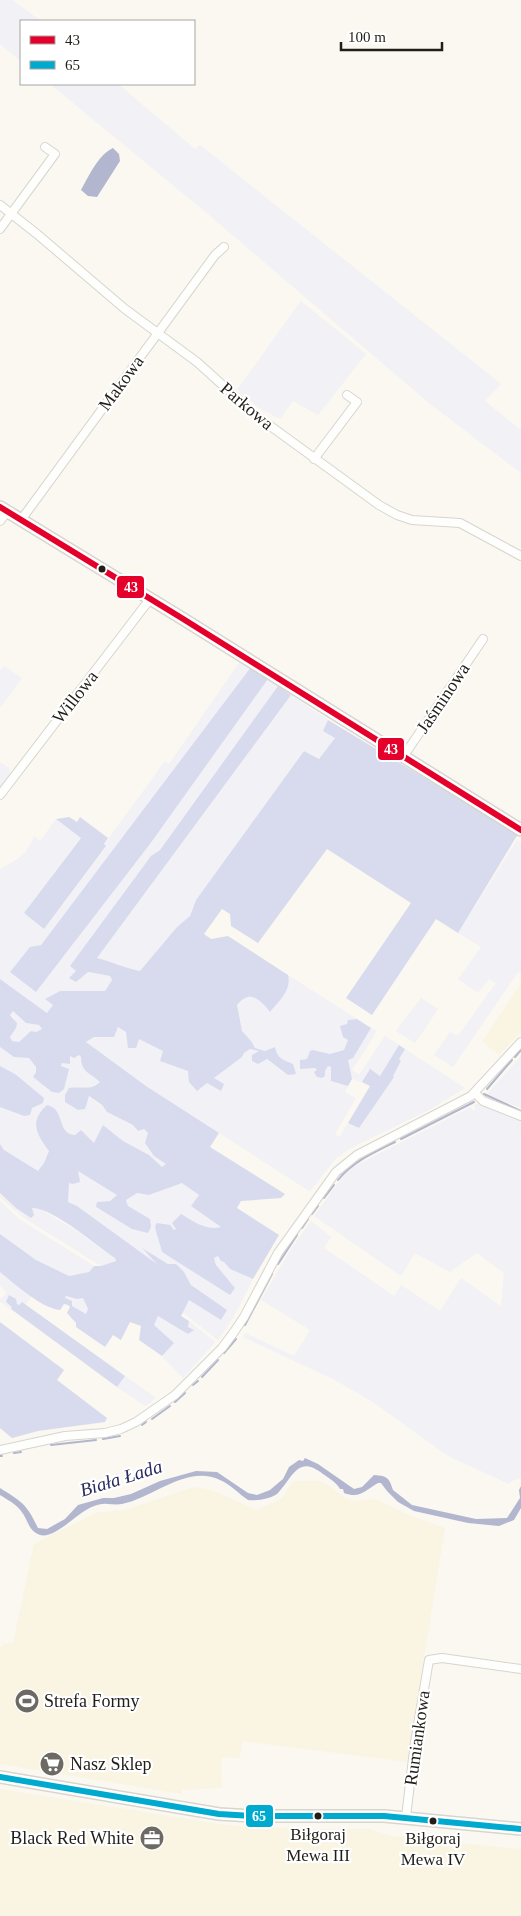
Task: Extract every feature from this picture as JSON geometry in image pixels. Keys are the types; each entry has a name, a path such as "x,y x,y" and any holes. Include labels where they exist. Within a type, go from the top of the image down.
{"street":[{"path":"0,229 54,154 45,147"},
{"name":"Parkowa","path":"0,205 38,234 113,300 197,362 258,417 314,459 392,513 412,520 460,523 521,556"},
{"name":"Makowa","path":"21,520 215,255 224,247"},
{"path":"314,459 357,402 347,395"},
{"path":"0,521 4,509 521,830"},
{"name":"Willowa","path":"0,795 150,599"},
{"name":"Jaśminowa","path":"403,757 483,639"},
{"path":"0,1450 65,1436 105,1433 120,1429 136,1422 176,1395 216,1355 234,1332 278,1253 336,1172 357,1155 456,1106 475,1093 521,1042"},
{"path":"475,1093 483,1101 521,1116"},
{"name":"Rumiankowa","path":"406,1817 429,1660 442,1658 521,1670"},
{"path":"0,1777 219,1814 406,1817 521,1829"}],"shaded area":[{"path":"0,0 12,0 40,20 20,20 20,60 0,44"},
{"path":"51,85 119,85 195,149 200,145 501,384 485,401 521,430 521,473 429,403 202,209"},
{"path":"113,148 119,154 120,161 97,197 88,196 81,190 98,161"},
{"path":"301,301 366,354 318,415 293,401 280,419 261,409 237,390"},
{"path":"241,660 251,667 41,945 30,947 36,992 150,844 268,679 278,686 160,850 151,856 71,966 76,971 110,976 112,979 105,991 60,991 46,999 54,1005 47,1013 0,979 0,869 17,860 28,849 34,836 40,841 56,819 81,837 24,913 44,929 106,847 104,845 165,761 169,764"},
{"path":"4,666 22,678 0,708 0,671"},
{"path":"251,667 268,679 150,844 36,992 10,972 30,947 41,945"},
{"path":"278,686 291,695 97,958 140,971 177,927 190,916 196,900 304,751 319,759 335,738 323,731 328,720 518,834 458,933 436,919 372,1015 346,998 411,903 327,849 258,943 231,926 230,914 222,909 204,934 211,939 228,936 288,975 288,986 281,999 270,1012 259,1000 251,997 242,1000 237,1005 242,1031 255,1048 265,1051 275,1047 277,1054 281,1058 293,1064 296,1074 288,1075 267,1059 258,1064 252,1061 252,1055 259,1051 250,1049 214,1078 224,1084 221,1091 207,1083 197,1091 189,1082 188,1071 160,1061 163,1051 139,1039 136,1048 128,1048 126,1032 118,1027 114,1037 94,1037 86,1042 146,1086 219,1133 210,1147 285,1194 281,1198 241,1201 237,1208 279,1235 253,1279 230,1269 218,1256 214,1258 216,1265 235,1288 230,1295 162,1252 155,1226 157,1223 170,1225 174,1230 176,1229 172,1223 181,1214 210,1228 221,1227 191,1206 199,1195 182,1183 149,1195 137,1193 126,1200 128,1206 150,1219 151,1227 148,1233 132,1229 96,1207 97,1202 110,1201 117,1195 78,1171 80,1182 69,1183 68,1202 77,1206 157,1264 142,1248 168,1264 176,1264 184,1272 191,1285 227,1310 221,1320 189,1300 181,1316 189,1321 188,1327 194,1330 188,1334 158,1316 154,1325 174,1343 162,1356 139,1340 141,1326 130,1322 121,1340 113,1335 105,1347 76,1327 76,1323 67,1313 70,1307 68,1305 64,1304 60,1310 45,1305 28,1295 0,1272 0,1234 36,1260 69,1276 89,1272 94,1266 101,1266 116,1261 115,1258 62,1220 41,1209 32,1208 34,1215 31,1218 16,1208 0,1193 0,1144 4,1150 38,1171 44,1163 49,1151 38,1133 36,1122 41,1111 47,1105 55,1109 64,1129 70,1134 75,1135 81,1130 94,1143 103,1125 123,1141 149,1155 162,1167 166,1164 154,1156 145,1143 148,1133 144,1129 138,1131 133,1125 107,1112 102,1105 89,1096 85,1109 78,1110 65,1102 65,1095 69,1088 89,1087 100,1082 85,1070 79,1055 74,1058 70,1056 70,1064 62,1063 61,1066 69,1069 64,1089 59,1093 52,1092 33,1077 36,1067 29,1058 14,1057 0,1047 0,979 47,1013 53,1005 45,999 60,991 105,991 112,980 110,976 88,972 76,982 69,978 76,971 70,966 151,856 160,850","holes":["13,1011 26,1023 39,1025 42,1029 36,1032 31,1031 19,1042 12,1041 10,1037 17,1023 10,1015","66,1296 77,1299 83,1298 88,1309 86,1314 72,1306 72,1301 65,1298"]},
{"path":"291,695 328,720 324,731 336,738 319,759 304,751 196,900 190,916 177,927 140,971 97,958"},
{"path":"0,762 9,768 10,774 0,788"},
{"path":"69,817 77,822 80,817 108,838 104,844 106,846 44,929 24,913 81,838 56,819"},
{"path":"517,840 521,843 521,973 518,972 453,1067 434,1055 450,1032 458,1036 496,983 489,979 478,993 458,979 481,947 458,933"},
{"path":"288,975 357,1019 349,1020 348,1040 344,1050 330,1054 313,1050 307,1059 300,1060 318,1070 325,1071 328,1066 332,1067 331,1081 348,1086 345,1092 356,1098 335,1134 340,1137 348,1123 359,1128 401,1062 399,1060 405,1049 465,1088 431,1109 349,1149 335,1159 309,1191 146,1086 86,1042 94,1037 114,1037 118,1027 164,1051 160,1061 214,1078 250,1049 259,1051 255,1053 262,1062 266,1059 288,1075 293,1064 282,1060 276,1054 255,1048 246,1037 239,1019 237,1005 247,997 251,997 259,1000 270,1011 289,980"},
{"path":"521,983 521,1032 499,1055 483,1040"},
{"path":"421,998 438,1009 415,1043 396,1031"},
{"path":"13,1011 26,1023 39,1025 42,1029 19,1042 12,1041 10,1037 16,1028 15,1018 10,1014"},
{"path":"357,1019 371,1028 353,1058 348,1060 352,1079 348,1086 331,1081 331,1067 328,1066 325,1076 322,1078 317,1077 314,1072 317,1070 315,1068 300,1069 300,1060 307,1059 310,1051 330,1054 344,1050 348,1040 343,1037 340,1026 347,1024 348,1020"},
{"path":"371,1028 377,1031 352,1070 359,1075 385,1036 399,1045 380,1076 370,1070 362,1082 352,1079 347,1065 348,1060 353,1058"},
{"path":"399,1045 405,1049 399,1059 401,1061 394,1077 359,1128 348,1123 370,1086 362,1082 370,1069 380,1076"},
{"path":"0,1047 14,1057 29,1058 36,1067 33,1077 66,1084 66,1074 69,1070 60,1066 61,1063 70,1057 78,1055 82,1057 85,1070 101,1082 86,1089 77,1087 65,1102 78,1109 88,1096 107,1112 133,1125 138,1131 144,1129 148,1133 154,1156 167,1164 162,1167 149,1155 123,1141 103,1125 94,1144 78,1138 66,1130 61,1121 41,1110 37,1127 39,1136 49,1151 38,1172 4,1150 0,1144 0,1107 24,1116 37,1104 15,1074 0,1066"},
{"path":"521,1056 521,1108 487,1094"},
{"path":"0,1066 15,1074 44,1098 43,1103 32,1108 30,1115 24,1116 0,1107"},
{"path":"477,1104 521,1120 521,1478 509,1484 448,1456 373,1402 333,1379 243,1337 245,1333 294,1356 310,1330 261,1300 291,1249 311,1221 331,1237 324,1248 394,1296 401,1285 440,1311 461,1278 501,1306 504,1273 477,1253 450,1272 415,1253 401,1276 314,1216 344,1175 353,1167 471,1107 473,1111 476,1109 474,1105"},
{"path":"78,1171 118,1195 110,1201 98,1202 96,1208 107,1213 138,1212 128,1206 126,1200 137,1193 149,1195 182,1183 199,1195 191,1206 221,1227 213,1229 194,1222 176,1220 172,1223 177,1229 156,1231 162,1252 197,1272 235,1288 216,1265 214,1258 218,1256 230,1269 253,1279 234,1316 218,1340 182,1312 189,1300 221,1320 226,1310 191,1285 184,1272 144,1250 161,1267 77,1206 68,1202 69,1182"},
{"path":"0,1193 16,1208 39,1208 75,1230 115,1258 116,1261 101,1266 24,1218 0,1197"},
{"path":"0,1201 19,1219 94,1266 89,1272 70,1276 64,1275 45,1266 24,1252 0,1234"},
{"path":"0,1272 32,1296 25,1305 22,1302 11,1309 0,1302 0,1299 7,1293 0,1285"},
{"path":"9,1295 16,1299 17,1304 19,1305 22,1302 125,1376 117,1387 11,1309 12,1307 6,1302"},
{"path":"66,1296 77,1299 83,1298 88,1310 86,1314 78,1311 65,1298"},
{"path":"158,1316 188,1327 189,1321 215,1342 183,1378 162,1356 173,1343 154,1325"},
{"path":"0,1322 64,1370 57,1380 107,1418 105,1422 38,1431 12,1438 0,1428"},
{"path":"125,1376 156,1398 145,1406 117,1387"},
{"path":"305,1458 318,1464 354,1489 362,1487 374,1475 385,1477 389,1480 393,1490 412,1505 476,1519 507,1518 520,1498 519,1490 521,1486 521,1508 514,1520 499,1526 468,1523 414,1511 398,1502 381,1483 358,1495 349,1495 344,1493 343,1489 340,1489 315,1468 308,1466 297,1470 278,1493 268,1498 248,1500 220,1480 208,1476 195,1476 170,1484 134,1501 93,1507 81,1513 57,1531 51,1534 40,1535 33,1531 23,1514 12,1502 0,1495 0,1488 23,1504 38,1528 47,1529 65,1519 78,1505 103,1498 114,1498 131,1494 160,1481 196,1471 217,1472 248,1493 257,1495 270,1490 283,1479 289,1467 299,1460 303,1461"},
{"path":"293,1481 322,1481 346,1499 359,1501 375,1499 409,1515 445,1528 407,1762 242,1741 240,1758 221,1757 222,1788 182,1790 182,1794 0,1764 0,1648 4,1644 13,1643 34,1544 95,1513 128,1509 193,1487 214,1491 257,1510 282,1498"},
{"name":"Black Red White","path":"0,1789 226,1825 295,1829 370,1829 392,1836 521,1849 521,1916 0,1916"}],"waterway":[{"path":"515,1057 521,1050"},
{"path":"487,1089 512,1060"},
{"path":"484,1094 521,1111"},
{"path":"401,1139 474,1102"},
{"path":"338,1180 357,1163 395,1142"},
{"path":"324,1198 334,1185"},
{"path":"312,1214 318,1206"},
{"path":"302,1228 308,1219"},
{"path":"278,1264 297,1235"},
{"path":"245,1325 272,1274"},
{"path":"224,1353 236,1339"},
{"path":"202,1377 218,1360"},
{"path":"193,1385 198,1381"},
{"path":"175,1402 185,1393"},
{"path":"152,1419 170,1406"},
{"path":"142,1425 146,1422"},
{"path":"103,1439 120,1436"},
{"path":"51,1445 96,1440"},
{"path":"14,1453 21,1452"}],"transit line":[{"name":"43","path":"0,507 521,830"},
{"name":"65","path":"0,1777 219,1814 252,1816 384,1816 521,1829"}],"place":[{"name":"Strefa Formy","path":"27,1701"},
{"name":"Nasz Sklep","path":"52,1764"},
{"name":"Biłgoraj Mewa III","path":"318,1816"},
{"name":"Biłgoraj Mewa IV","path":"433,1821"},
{"name":"Black Red White","path":"152,1838"}],"water label":[{"name":"Biała Łada","path":"121,1478"}]}
